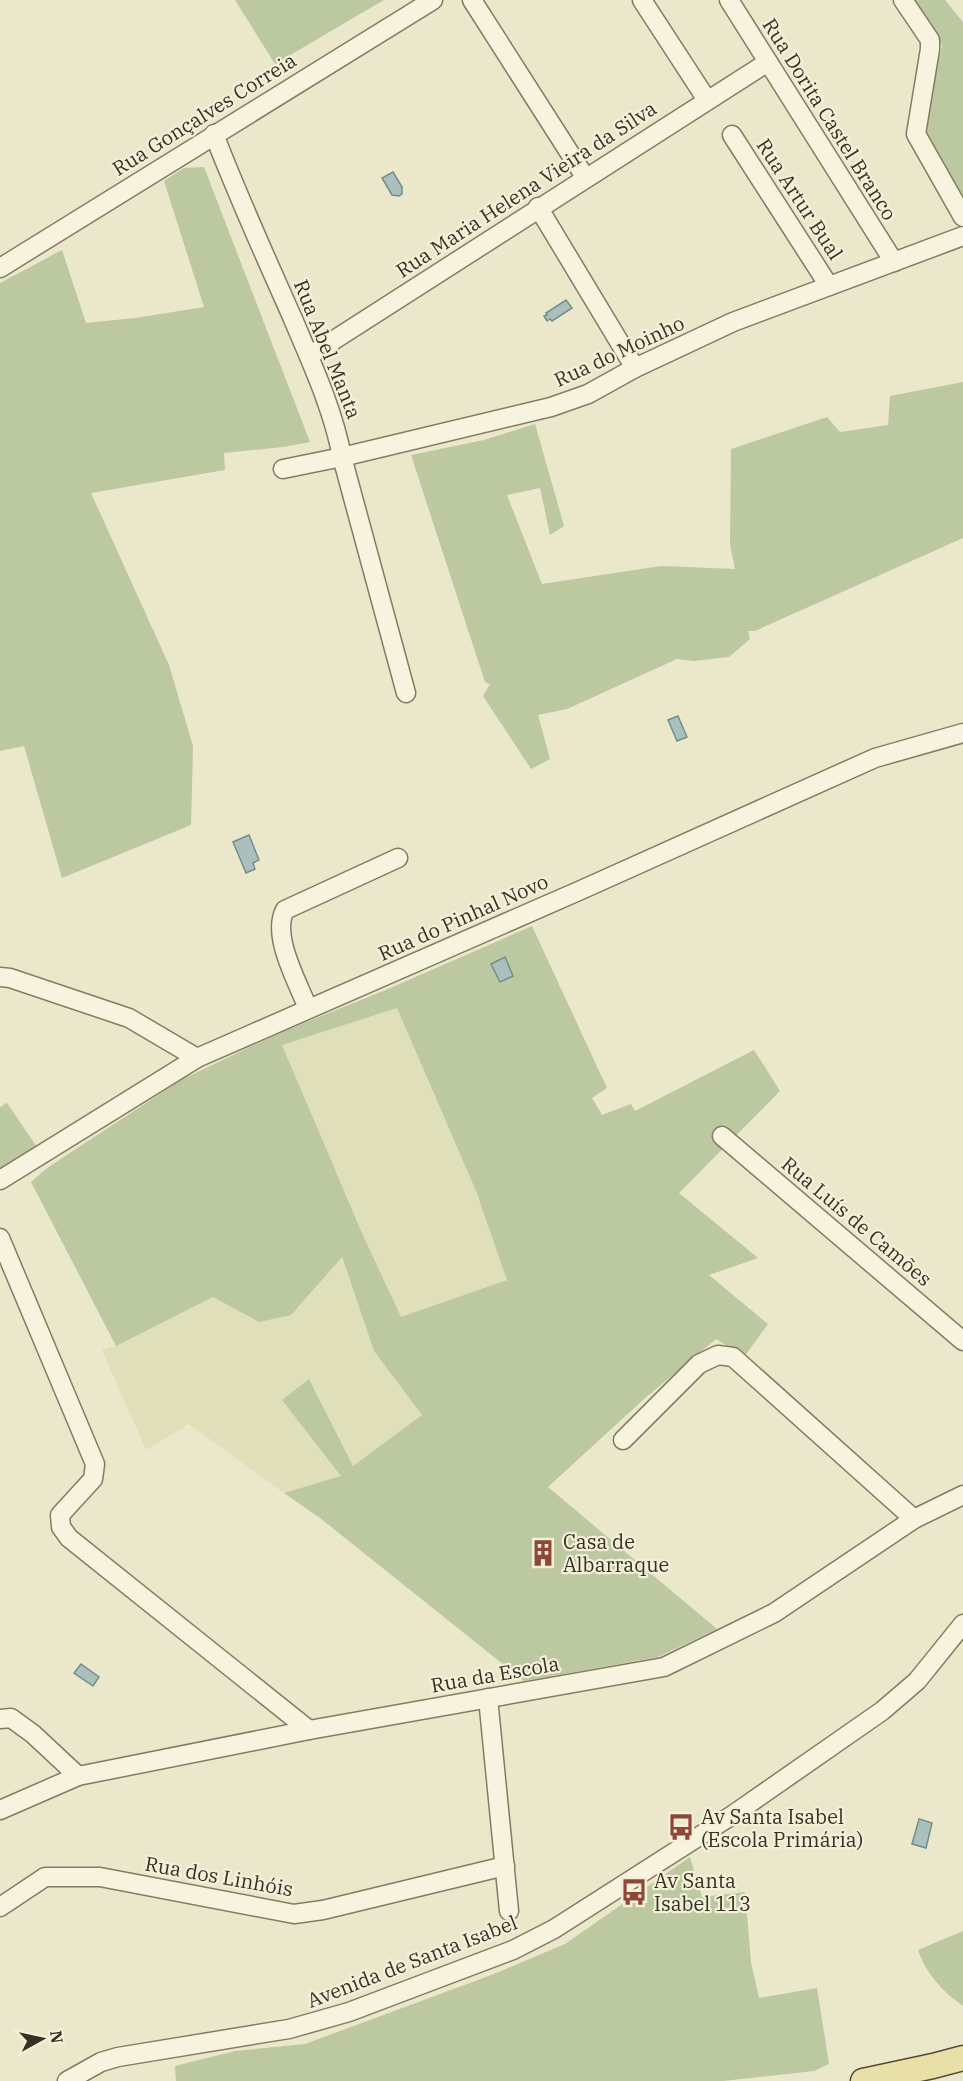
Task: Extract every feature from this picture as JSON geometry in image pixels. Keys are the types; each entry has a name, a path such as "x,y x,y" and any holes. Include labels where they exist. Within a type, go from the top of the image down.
{"main road":[{"path":"862,2081 963,2058"}],"street":[{"name":"Rua Gonçalves Correia","path":"0,268 433,0"},
{"path":"472,0 585,177"},
{"path":"642,0 707,100"},
{"name":"Rua Dorita Castel Branco","path":"729,0 894,261"},
{"path":"903,0 930,40 916,134 963,217"},
{"name":"Rua Maria Helena Vieira da Silva","path":"309,356 538,207 768,62"},
{"name":"Rua Abel Manta","path":"214,134 309,356 336,427 342,457 406,693"},
{"name":"Rua Artur Bual","path":"732,135 829,286"},
{"path":"538,207 636,368"},
{"name":"Rua do Moinho","path":"283,469 551,407 588,394 636,368 733,322 963,236"},
{"name":"Rua do Pinhal Novo","path":"0,1180 196,1058 875,758 963,733"},
{"path":"308,1009 281,938 280,920 285,909 398,858"},
{"path":"0,977 10,978 129,1018 196,1058"},
{"name":"Rua Luís de Camões","path":"722,1136 963,1341"},
{"path":"0,1238 95,1464 93,1479 60,1515 61,1527 69,1538 309,1730"},
{"path":"623,1440 699,1364 718,1355 733,1357 914,1519"},
{"name":"Rua da Escola","path":"0,1810 78,1776 309,1730 663,1667 774,1613 914,1519 963,1495"},
{"name":"Avenida de Santa Isabel","path":"67,2081 101,2062 118,2056 289,2029 349,2012 513,1950 554,1929 734,1814 882,1711 916,1681 963,1624"},
{"path":"488,1698 509,1911"},
{"path":"0,1719 11,1718 33,1734 78,1776"},
{"name":"Rua dos Linhóis","path":"0,1907 45,1877 100,1877 294,1914 323,1910 505,1866"}],"green space":[{"path":"235,0 384,0 275,64"},
{"path":"912,0 945,0 963,22 963,205 921,132 942,46"},
{"path":"204,167 310,442 224,453 225,470 91,493 169,665 193,746 191,825 62,878 24,746 0,751 0,283 62,250 86,323 204,307 164,181 184,168"},
{"path":"963,382 963,538 755,631 748,631 750,639 729,657 694,661 677,659 567,709 538,715 550,759 531,769 483,696 490,684 485,682 411,455 484,440 535,424 564,526 550,535 540,488 507,495 542,584 661,566 735,569 730,545 731,449 827,417 840,432 888,425 890,396"},
{"path":"532,926 607,1088 592,1098 602,1115 631,1104 635,1111 754,1050 780,1091 679,1193 758,1258 709,1275 768,1324 744,1357 716,1339 644,1399 548,1487 717,1629 658,1657 524,1681 320,1518 284,1493 341,1476 282,1400 309,1379 353,1466 422,1415 374,1351 342,1257 291,1315 259,1322 213,1297 116,1346 31,1182 47,1168 181,1080 277,1034 388,989","holes":["397,1008 476,1191 507,1280 401,1317 362,1233 282,1045"]},
{"path":"397,1008 476,1191 507,1280 401,1318 282,1045"},
{"path":"7,1103 37,1147 0,1171 0,1107"},
{"path":"341,1257 374,1351 422,1415 353,1466 309,1379 282,1400 342,1476 284,1493 189,1424 146,1450 102,1350 116,1346 213,1297 259,1322"},
{"path":"690,1857 702,1897 745,1892 751,1962 759,1998 817,1988 829,2064 814,2071 723,2081 176,2081 175,2066 235,2051 305,2044 494,1974 565,1944"},
{"path":"963,1931 963,2006 936,1982 918,1950"}],"shaded area":[{"path":"393,172 402,187 402,194 399,196 392,195 382,178"},
{"path":"566,300 572,308 552,321 550,319 547,321 544,316 547,315 546,313"},
{"path":"678,716 687,737 677,741 668,720"},
{"path":"249,835 259,860 253,863 255,869 246,873 233,842"},
{"path":"505,957 513,976 500,982 491,964"},
{"path":"81,1664 99,1677 93,1686 74,1673"},
{"path":"919,1819 932,1823 926,1848 912,1844"}],"place":[{"name":"Casa de Albarraque","path":"543,1553"},
{"name":"Av Santa Isabel (Escola Primária)","path":"681,1827"},
{"name":"Av Santa Isabel 113","path":"634,1892"}]}
